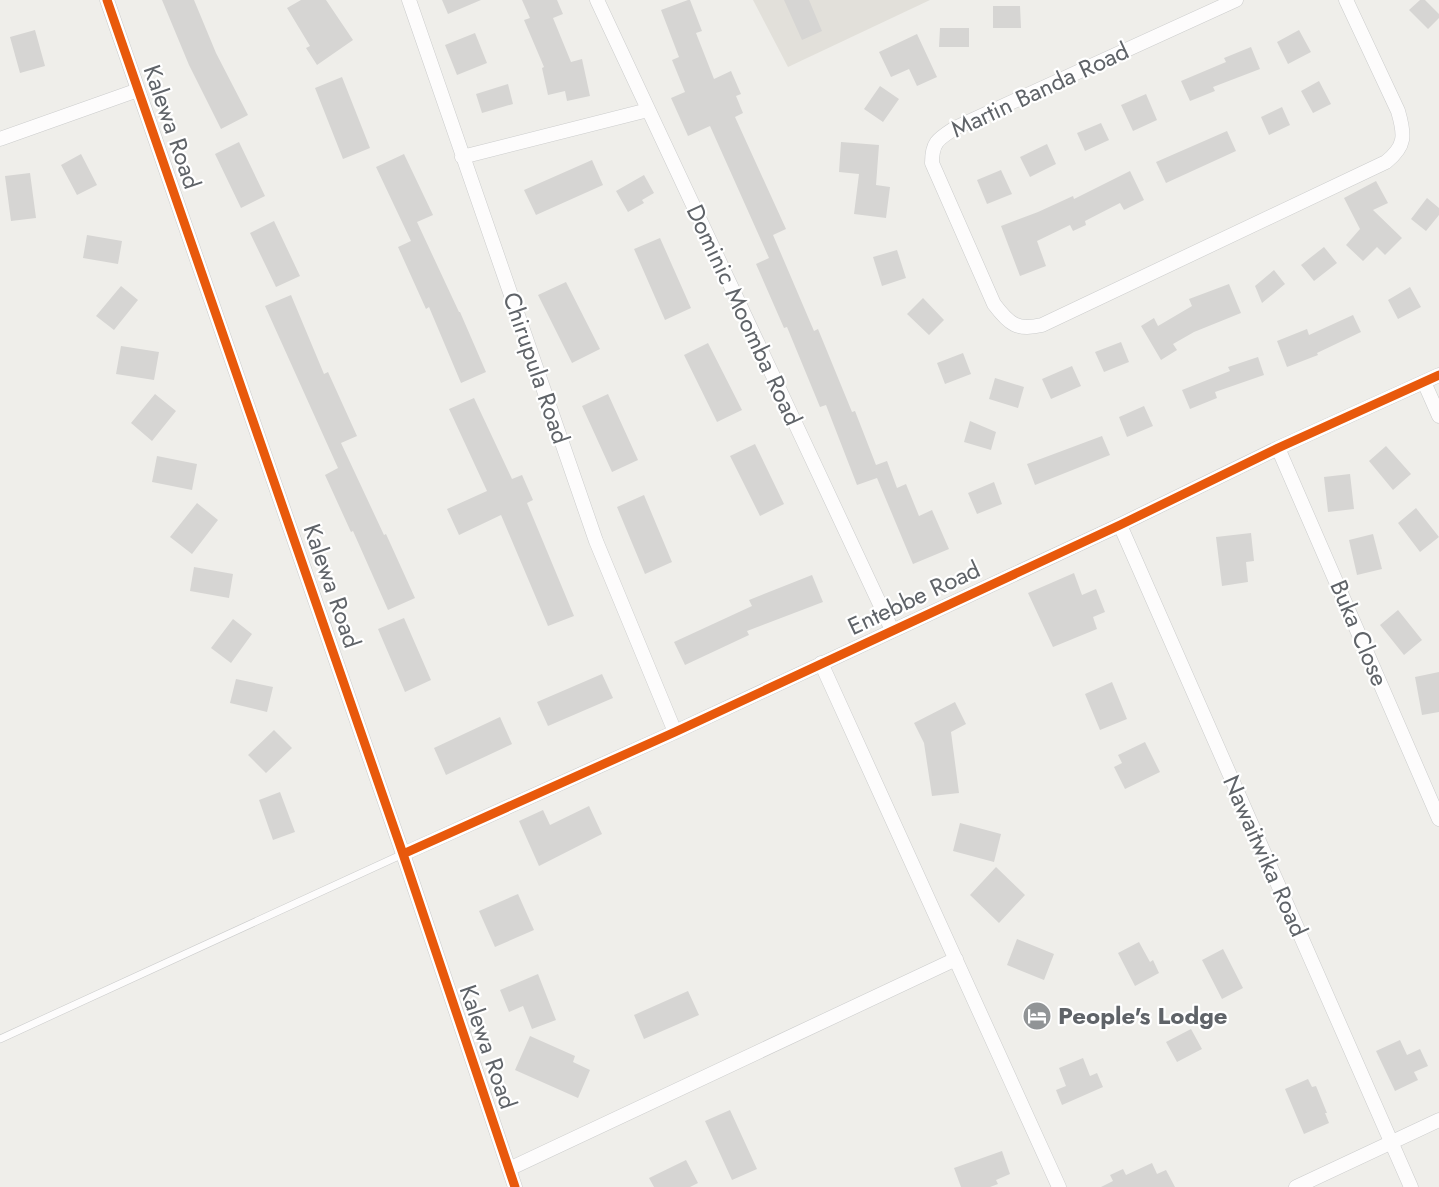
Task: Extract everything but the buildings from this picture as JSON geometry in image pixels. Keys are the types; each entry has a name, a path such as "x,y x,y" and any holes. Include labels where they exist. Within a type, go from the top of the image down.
{"street":[{"name":"Kalewa Road","path":"107,0 403,854 515,1187"},
{"name":"Chirupula Road","path":"409,0 597,541 675,732"},
{"name":"Dominic Moomba Road","path":"597,0 892,630"},
{"name":"Martin Banda Road","path":"1236,0 956,128 940,138 932,149 932,163 994,304 1016,326 1028,328 1042,325 1386,162 1396,154 1402,144 1402,126 1398,111 1346,0"},
{"path":"0,139 138,90"},
{"path":"462,157 648,110"},
{"name":"Entebbe Road","path":"403,854 675,732 1120,525 1278,448 1439,375"},
{"path":"1424,382 1439,416"},
{"name":"Buka Close","path":"1278,448 1439,819"},
{"name":"Nawaitwika Road","path":"1120,525 1411,1187"},
{"path":"821,663 1059,1187"},
{"path":"509,1169 956,959"},
{"path":"1296,1187 1439,1120"}],"lane":[{"path":"0,1039 403,854"}],"shaded area":[{"path":"753,0 930,0 788,67"}],"cycle path":[{"path":"107,0 403,854 515,1187"},
{"path":"403,854 675,732 1120,525 1278,448 1439,375"}],"place":[{"name":"People's Lodge","path":"1037,1016"}]}
